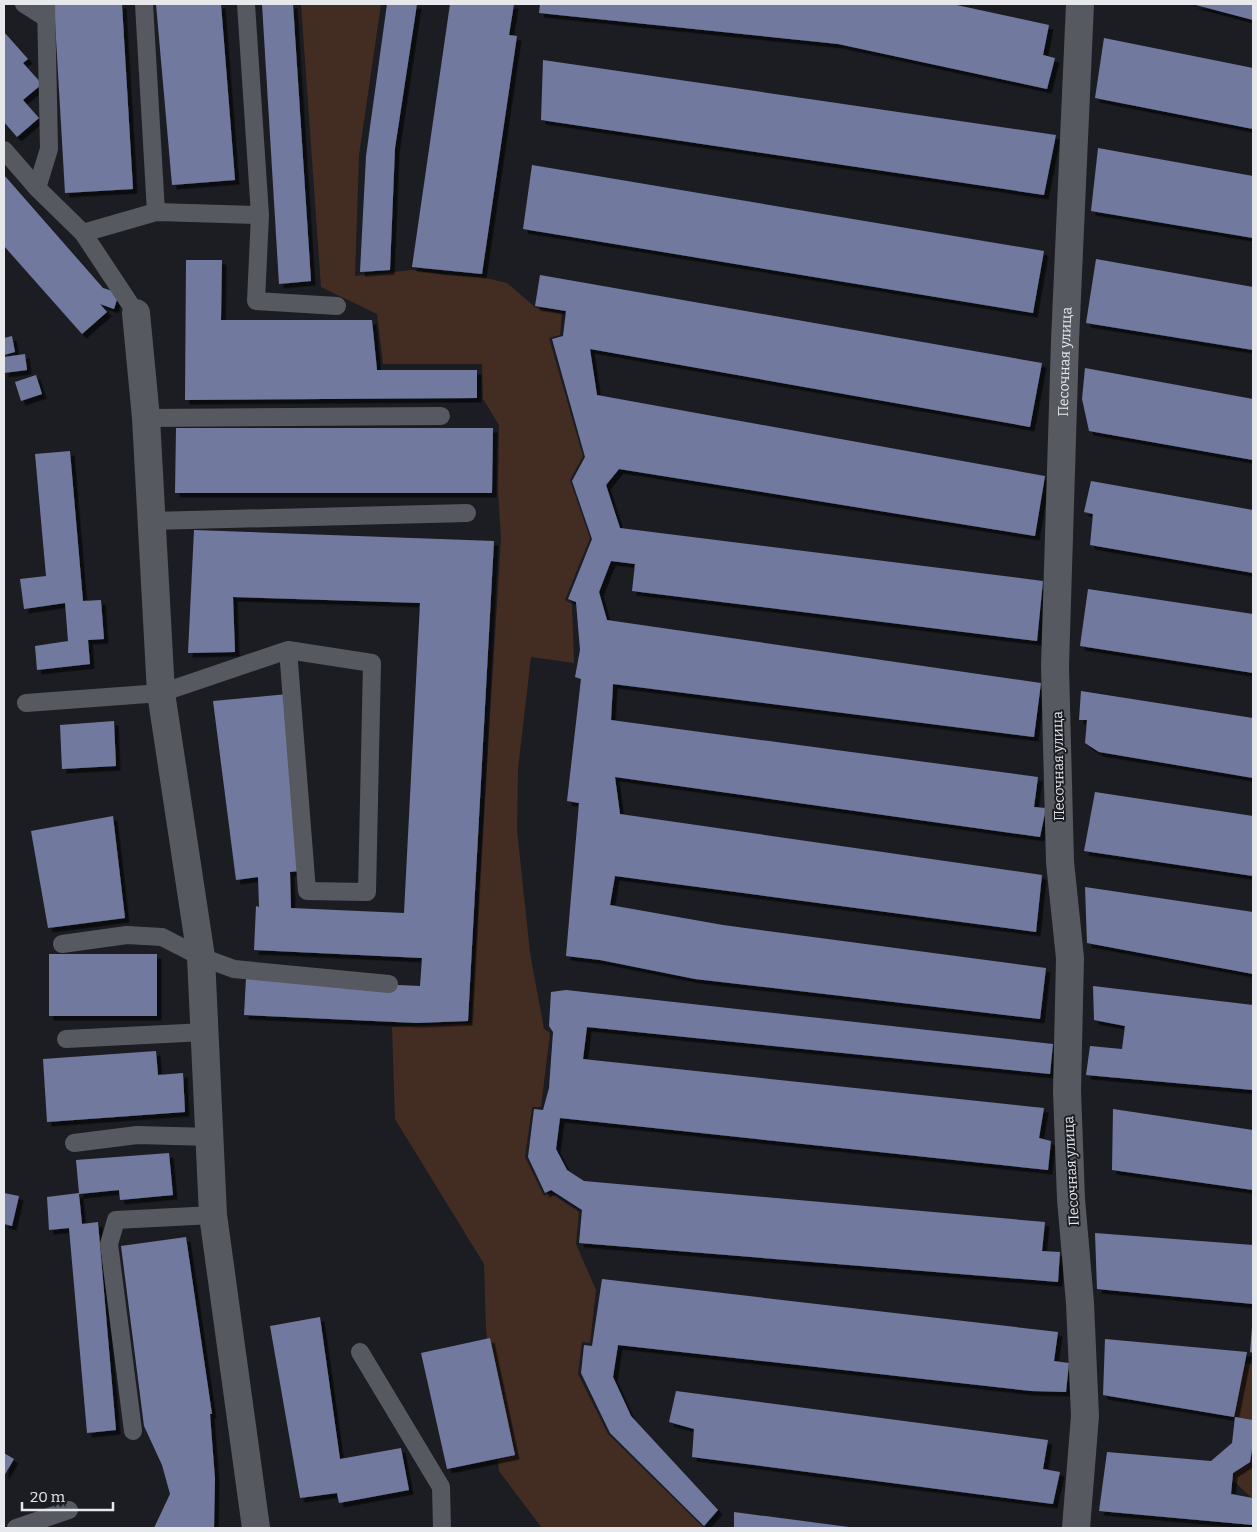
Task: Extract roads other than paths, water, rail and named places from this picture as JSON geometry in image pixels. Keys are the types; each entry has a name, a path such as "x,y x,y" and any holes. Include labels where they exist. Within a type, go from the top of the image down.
{"street":[{"name":"Песочная улица","path":"1076,1528 1085,1416 1080,1304 1071,1199 1066,1091 1070,958 1060,862 1055,666 1057,557 1080,4"},
{"path":"136,313 146,418 161,693 200,957 214,1215 256,1528"}],"lane":[{"path":"24,4 46,11 49,149 37,188"},
{"path":"144,4 156,212"},
{"path":"246,4 260,215 256,301 337,306"},
{"path":"4,150 37,188 83,233 136,313"},
{"path":"83,233 156,212 260,215"},
{"path":"146,418 441,416"},
{"path":"151,521 467,514"},
{"path":"26,703 161,693 288,650 372,663 367,892 307,891 288,650"},
{"path":"62,944 127,935 162,937 200,957 234,969 389,984"},
{"path":"66,1039 205,1032"},
{"path":"74,1143 137,1135 210,1137"},
{"path":"133,1431 110,1244 116,1220 214,1215"},
{"path":"360,1352 441,1487 442,1528"},
{"path":"16,1528 69,1510"}]}
